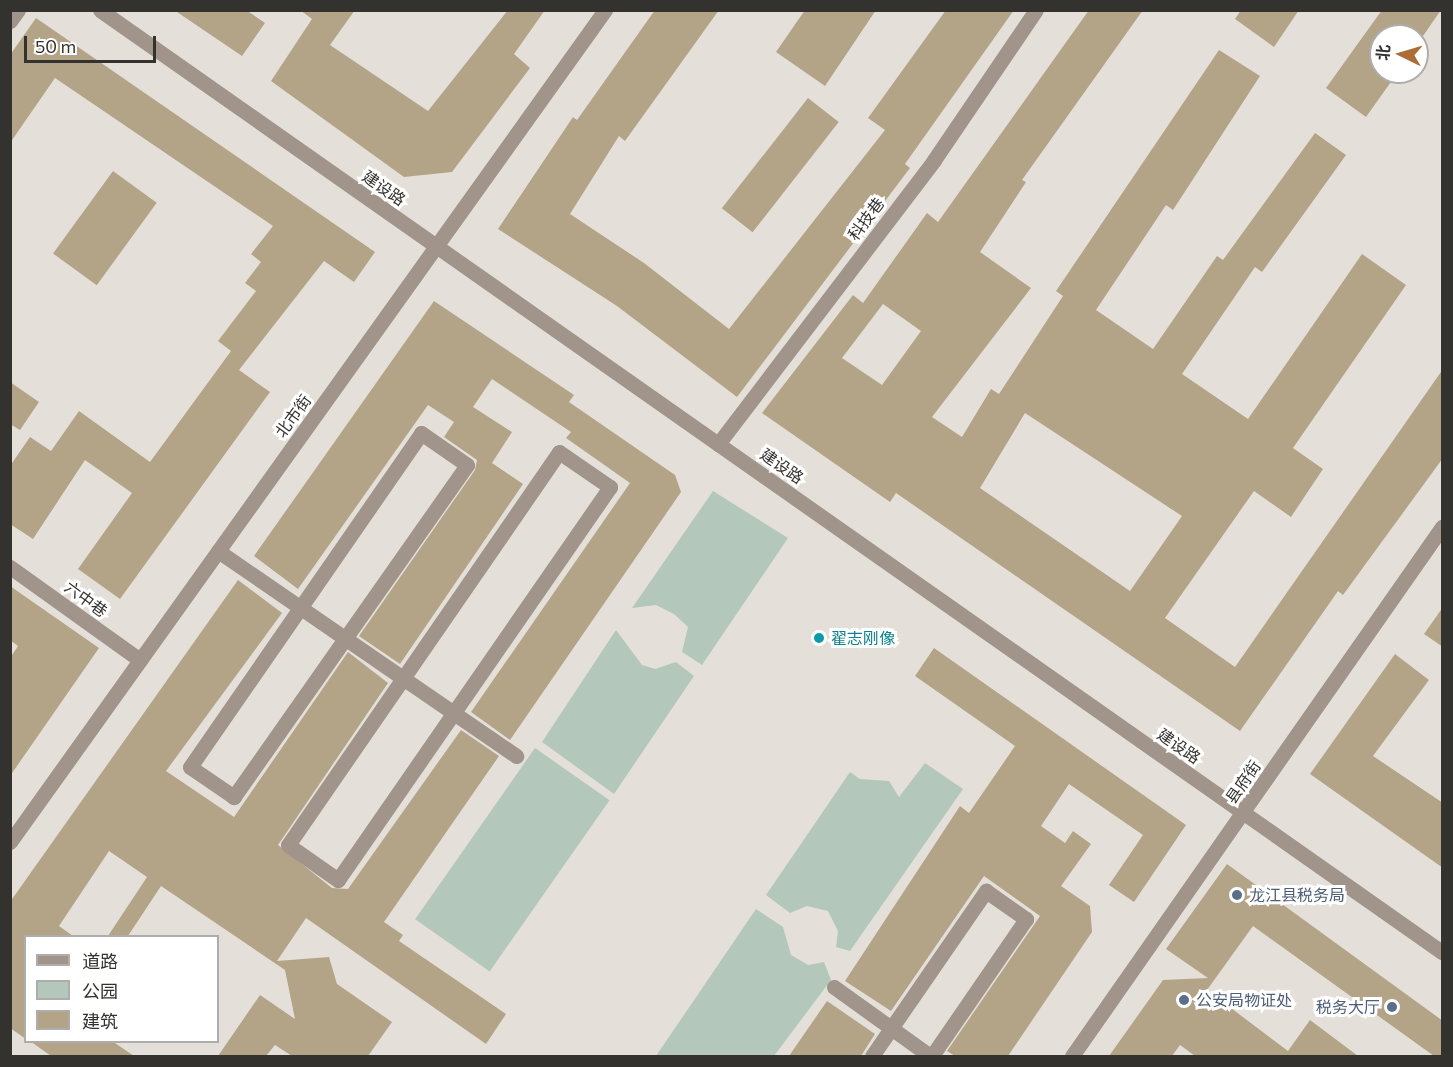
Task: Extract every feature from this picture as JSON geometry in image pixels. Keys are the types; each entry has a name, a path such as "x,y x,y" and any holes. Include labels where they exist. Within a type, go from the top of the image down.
{"street":[{"path":"10,21 18,10"},
{"name":"建设路","path":"100,10 1443,952"},
{"name":"北市街","path":"10,842 605,10"},
{"name":"科技巷","path":"718,444 934,160 1036,10"},
{"path":"421,433 467,465 234,797 190,767 299,607 421,433"},
{"path":"559,452 610,487 338,880 288,845 403,678 559,452"},
{"name":"县府街","path":"1072,1056 1443,527"},
{"path":"218,551 516,756"},
{"name":"六中巷","path":"10,567 140,660"},
{"path":"834,987 891,1030 931,1056 1026,919 986,891 891,1030 872,1056"}],"green space":[{"path":"713,491 788,538 702,665 682,652 688,627 674,614 656,605 632,608"},
{"path":"616,630 642,665 655,669 676,662 694,676 614,794 542,742"},
{"path":"535,748 610,800 490,971 415,919"},
{"path":"925,763 963,789 850,951 836,947 838,931 828,911 807,906 790,913 766,895 850,772 860,779 889,781 899,797"},
{"path":"756,909 783,927 791,955 808,965 824,962 831,980 774,1056 656,1056"}],"building":[{"path":"174,10 246,10 265,23 242,56"},
{"path":"300,10 355,10 330,45 428,111 508,10 545,10 514,54 530,68 452,172 404,177 271,81 312,19"},
{"path":"655,10 719,10 625,141 619,136 570,214 644,263 729,329 885,130 868,118 946,10 1014,10 905,164 910,168 737,397 617,306 498,229 573,117 577,120"},
{"path":"805,10 876,10 825,86 776,52"},
{"path":"1089,10 1143,10 1022,180 1026,182 980,252 1031,288 932,417 962,437 991,389 999,394 1063,296 1056,291 1219,50 1260,76 1173,210 1166,205 1096,310 1153,349 1217,256 1223,260 1315,133 1346,155 1262,272 1255,267 1182,374 1248,419 1362,254 1406,285 1293,448 1323,469 1291,517 1254,491 1165,618 1235,667 1443,369 1443,458 1343,595 1338,591 1240,731 896,493 890,502 762,413 853,295 863,303 927,213 938,222","holes":["883,304 921,331 882,385 842,358","1025,413 1182,516 1130,591 980,488"]},
{"path":"1241,10 1299,10 1274,47 1235,19"},
{"path":"1382,10 1441,10 1429,27 1429,24 1372,24"},
{"path":"36,18 375,252 354,282 324,261 239,370 270,392 120,599 78,569 132,493 85,460 33,539 10,524 10,466 30,437 51,451 79,411 150,462 231,351 218,341 256,291 245,283 261,262 251,254 273,226 55,78 10,143 10,55"},
{"path":"1369,28 1369,84 1389,84 1366,117 1326,88"},
{"path":"808,98 839,122 753,232 722,208"},
{"path":"113,171 157,203 97,285 53,254"},
{"path":"434,301 574,395 569,402 675,475 681,492 510,740 471,712 630,483 566,438 571,432 492,379 473,407 512,432 492,463 523,484 400,664 359,636 475,470 477,460 444,437 454,422 428,405 298,589 254,556"},
{"path":"10,382 39,402 20,430 10,424"},
{"path":"238,580 282,613 166,771 234,817 348,652 388,683 278,845 332,888 348,889 461,730 499,756 384,922 403,935 399,941 506,1014 486,1044 306,918 277,961 329,957 337,984 392,1022 368,1056 292,1056 275,1045 266,1056 218,1056 260,995 295,1019 285,970 161,886 129,935 109,935 147,877 109,851 59,926 72,935 24,935 24,1038 10,1028 10,902"},
{"path":"10,586 99,648 10,776 10,658 18,646 10,640"},
{"path":"1443,607 1443,647 1424,634"},
{"path":"934,648 1186,825 1134,902 1109,885 1143,835 1069,784 1041,826 1065,843 1073,831 1091,844 1061,886 1090,906 1092,932 1008,1056 955,1056 947,1051 1040,916 984,876 891,1011 845,981 960,806 969,813 1015,746 915,676"},
{"path":"1395,654 1429,680 1373,756 1443,803 1443,868 1310,774"},
{"path":"1227,864 1443,1021 1443,1056 1434,1056 1253,926 1207,990 1288,1051 1310,1020 1358,1056 1195,1056 1180,1045 1172,1056 1109,1056 1163,980 1208,978 1166,949"},
{"path":"827,1001 875,1034 861,1056 789,1056"},
{"path":"33,1043 115,1043 134,1056 51,1056"}],"place":[{"name":"翟志刚像","path":"819,638"},
{"name":"龙江县税务局","path":"1237,895"},
{"name":"公安局物证处","path":"1184,1000"},
{"name":"税务大厅","path":"1392,1007"}]}
